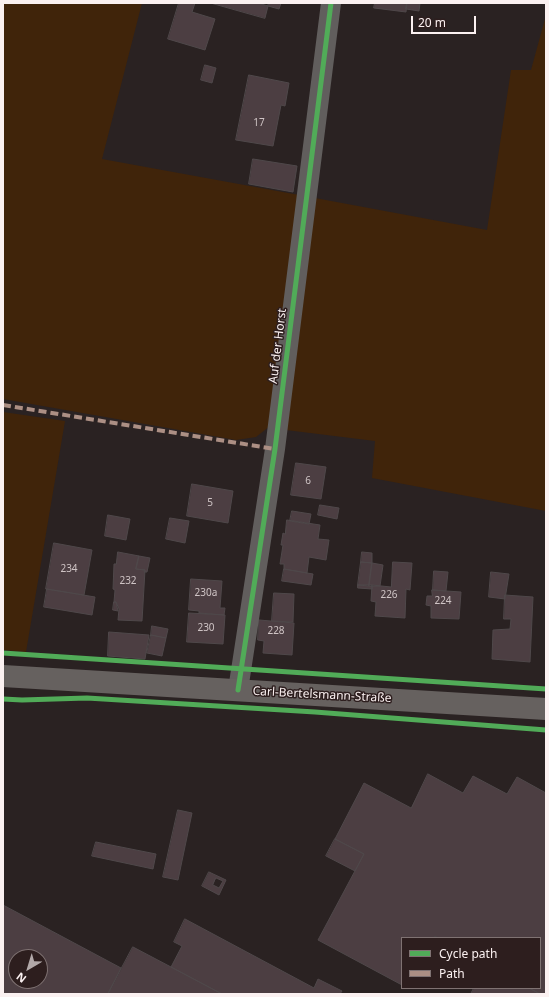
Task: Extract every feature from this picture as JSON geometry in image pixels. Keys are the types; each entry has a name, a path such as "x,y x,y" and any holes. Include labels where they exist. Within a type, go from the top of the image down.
{"main road":[{"name":"Carl-Bertelsmann-Straße","path":"3,676 546,709"}],"street":[{"name":"Auf der Horst","path":"238,690 275,449 331,3"}],"shaded area":[{"path":"3,3 142,3 102,159 299,195 270,426 256,437 236,440 3,399"},
{"path":"546,15 546,511 372,478 375,441 286,430 315,198 487,230 511,70 531,70"},
{"path":"3,412 65,421 26,652 3,650"}],"building":[{"path":"179,3 195,3 192,12 215,19 205,50 168,39"},
{"path":"211,3 258,3 268,6 265,18"},
{"path":"269,3 281,3 279,9 268,6"},
{"path":"375,3 407,3 406,12 374,8"},
{"path":"407,3 420,3 419,11 406,9"},
{"path":"205,65 216,68 212,83 201,80"},
{"path":"249,75 289,83 285,106 281,105 273,146 236,140"},
{"path":"253,159 297,166 293,192 249,184"},
{"path":"296,463 326,467 321,499 291,495"},
{"path":"192,484 233,491 228,523 187,516"},
{"path":"320,505 339,508 337,519 318,515"},
{"path":"292,511 311,514 309,524 290,521"},
{"path":"108,515 130,519 126,540 105,536"},
{"path":"170,518 189,521 185,543 166,539"},
{"path":"287,520 320,525 318,539 329,540 326,560 309,557 307,573 284,569 284,564 280,564 283,545 281,545 283,533 285,534"},
{"path":"54,543 92,550 84,595 46,589"},
{"path":"118,552 139,556 136,569 145,570 142,621 118,620 119,609 116,602 114,602 115,590 113,589 114,564 116,564"},
{"path":"362,552 372,553 372,563 361,562"},
{"path":"139,556 150,558 147,572 144,572 145,570 136,569"},
{"path":"361,562 372,563 369,586 358,585"},
{"path":"393,562 412,563 410,590 406,589 405,618 375,616 376,602 371,601 372,585 391,587"},
{"path":"372,563 383,565 380,586 369,586"},
{"path":"284,569 313,574 311,585 282,581"},
{"path":"434,571 448,572 446,591 433,590"},
{"path":"491,572 509,574 505,599 489,597"},
{"path":"191,579 222,581 220,608 225,608 224,615 199,613 199,611 189,610"},
{"path":"358,585 372,585 372,589 358,588"},
{"path":"47,589 95,597 92,615 44,607"},
{"path":"432,590 461,592 459,619 431,618 431,606 426,605 427,596 432,596"},
{"path":"274,593 294,594 293,622 272,621"},
{"path":"505,595 533,597 530,662 492,659 493,630 510,629 511,619 504,619"},
{"path":"114,602 116,602 118,611 113,610"},
{"path":"189,613 225,615 223,644 187,642"},
{"path":"259,620 294,623 292,655 263,653 264,641 258,640"},
{"path":"152,626 168,629 166,638 151,635"},
{"path":"109,632 149,635 145,659 108,656"},
{"path":"151,635 166,638 162,656 147,653"},
{"path":"428,774 463,793 473,776 507,794 517,777 546,793 546,994 540,994 531,989 541,989 541,937 401,937 401,984 318,940 364,854 335,839 364,783 411,808"},
{"path":"178,810 192,813 178,880 163,877"},
{"path":"335,839 364,854 355,871 326,856"},
{"path":"96,842 156,854 153,869 92,856"},
{"path":"209,872 226,880 219,895 202,886"},
{"path":"216,878 223,881 219,888 213,885"},
{"path":"3,905 121,968 108,994 3,994"},
{"path":"185,919 314,988 318,979 342,991 340,994 222,994 171,967 182,946 174,942"},
{"path":"133,947 171,967 222,994 108,994"},
{"path":"474,989 531,989 540,994 471,994"}],"marked path":[{"path":"3,405 275,449"}],"cycle path":[{"path":"238,690 275,449 331,3"},
{"path":"3,653 546,689"},
{"path":"3,699 22,700 87,698 315,712 546,730"}]}
